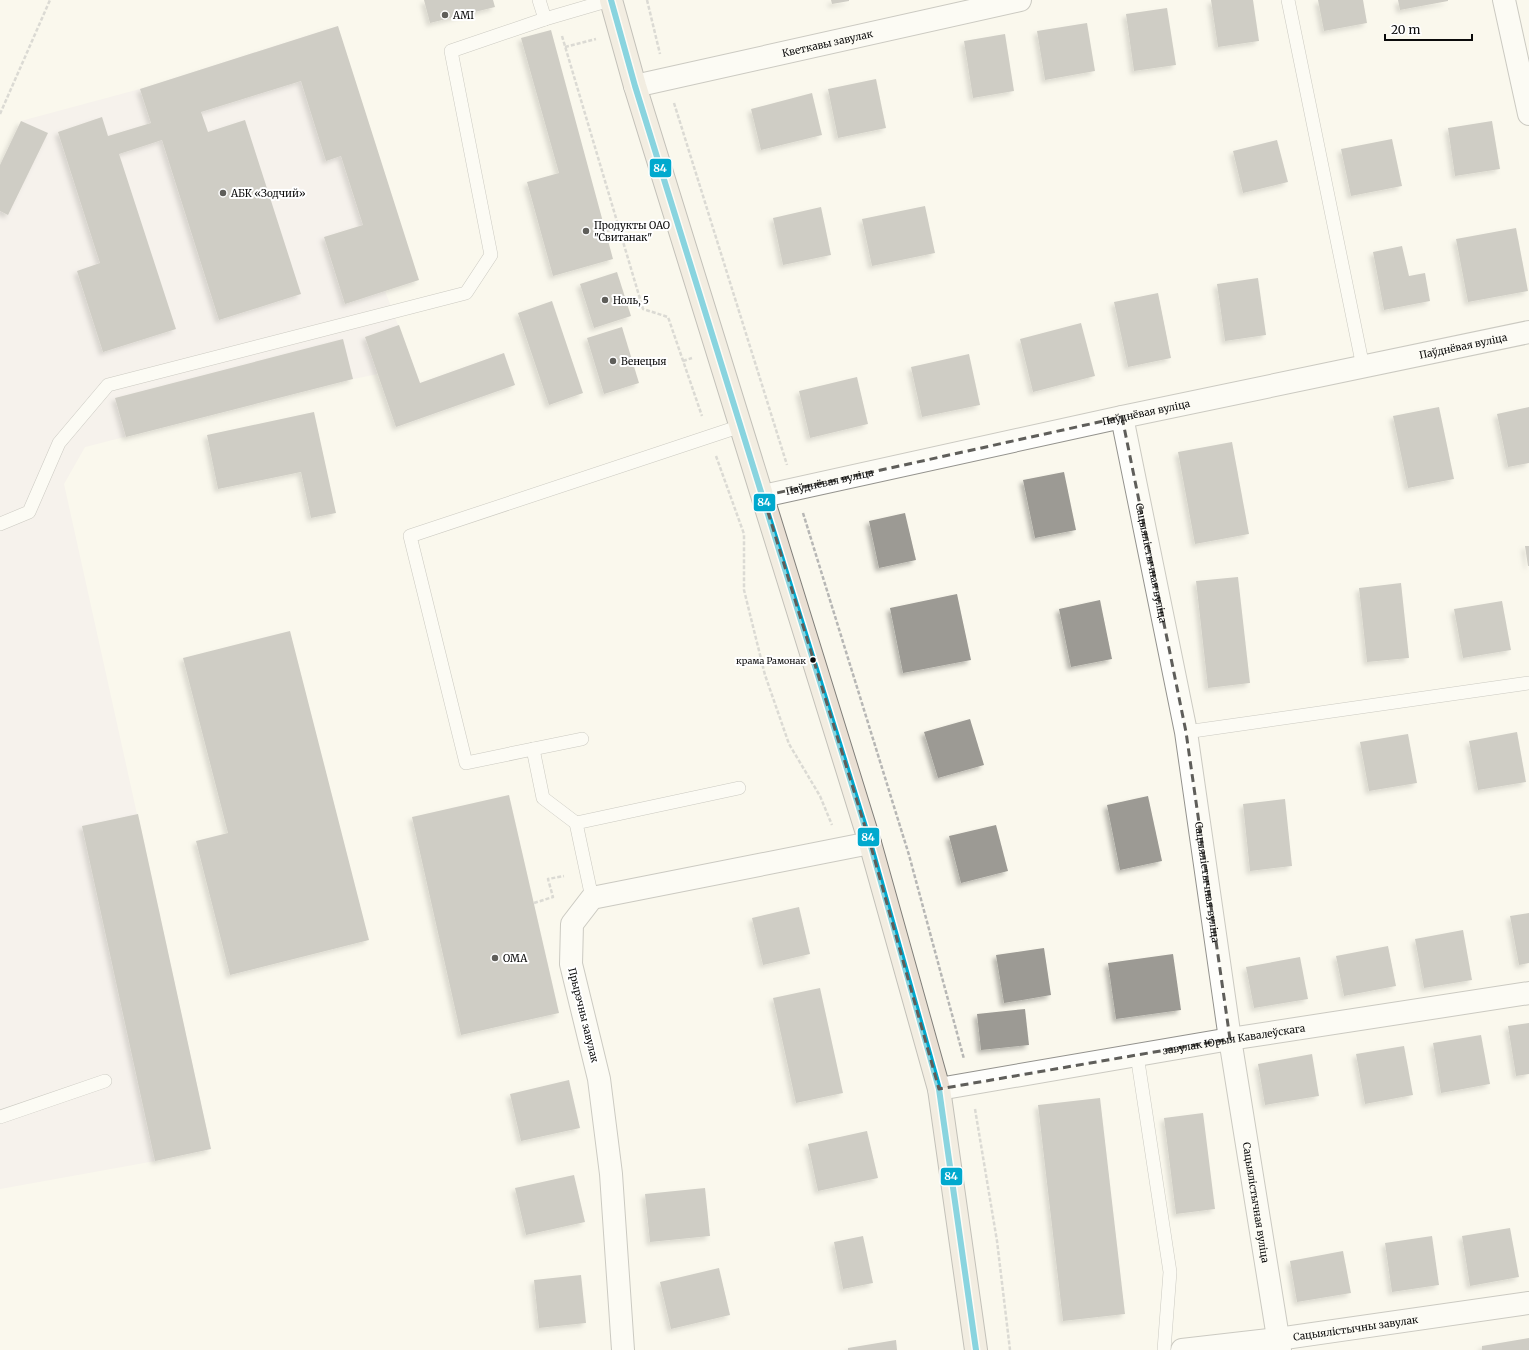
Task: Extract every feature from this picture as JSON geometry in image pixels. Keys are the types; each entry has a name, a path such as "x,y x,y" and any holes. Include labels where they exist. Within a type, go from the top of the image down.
{"highway":[{"path":"611,0 635,86 870,843 939,1089 976,1350"}],"street":[{"name":"Кветкавы завулак","path":"635,86 1020,0"},
{"path":"1504,0 1529,114"},
{"name":"Паўднёвая вуліца","path":"763,496 1122,417 1529,332"},
{"name":"Сацыялістычная вуліца","path":"1122,417 1186,732 1230,1039 1279,1345"},
{"path":"592,898 870,843"},
{"name":"Прырэчны завулак","path":"592,898 572,924 571,964 600,1086 611,1174 623,1350"},
{"name":"завулак Юрыя Кавалеўскага","path":"939,1089 1230,1039 1529,993"},
{"name":"Сацыялістычны завулак","path":"1182,1350 1279,1345 1529,1303"}],"lane":[{"path":"539,0 545,19"},
{"path":"0,524 29,512 59,443 108,385 466,293 491,255 451,51 545,19 611,0"},
{"path":"1288,0 1363,367"},
{"path":"582,739 466,763 410,536 741,426"},
{"path":"1186,732 1529,683"},
{"path":"533,749 543,798 576,823 592,898"},
{"path":"576,823 739,788"},
{"path":"1137,1055 1170,1272 1164,1350"},
{"path":"0,1117 106,1082"}],"path":[{"path":"0,114 50,0"},
{"path":"606,231 619,228"}],"highlighted area":[{"path":"1122,417 1186,732 1230,1039 939,1089 870,843 763,496"}],"shaded area":[{"path":"338,26 385,291 420,383 504,353 515,385 396,427 378,374 85,447 64,484 211,1149 155,1161 0,1189 0,165 21,121 140,89"}],"building":[{"name":"AMI","path":"424,0 493,0 495,7 430,23"},
{"path":"831,0 849,0 849,1 832,4"},
{"path":"1211,0 1253,0 1259,41 1218,47"},
{"path":"1318,0 1363,0 1367,23 1324,31"},
{"path":"1398,0 1448,0 1448,1 1400,10"},
{"path":"1167,8 1176,65 1134,71 1126,14"},
{"path":"1087,23 1095,71 1045,80 1037,31"},
{"name":"АБК «Зодчий»","path":"338,26 419,280 345,304 324,237 363,225 341,156 326,161 301,81 201,112 208,132 245,120 301,294 219,320 162,140 119,154 176,329 103,352 77,271 100,263 58,132 102,117 108,136 151,123 140,89"},
{"path":"551,30 613,259 553,276 527,182 559,173 521,38"},
{"path":"1005,34 1014,91 973,98 964,41"},
{"path":"876,79 886,128 838,138 828,89"},
{"path":"812,93 822,135 761,150 751,109"},
{"path":"21,121 48,133 8,215 0,211 0,165"},
{"path":"1492,121 1500,169 1455,176 1448,128"},
{"path":"1392,139 1402,186 1351,196 1341,149"},
{"path":"1277,140 1288,182 1243,193 1233,151"},
{"path":"925,206 935,253 872,266 862,219"},
{"path":"821,207 831,255 783,265 773,218"},
{"path":"1516,228 1528,291 1468,302 1456,239"},
{"path":"1402,246 1409,276 1425,273 1430,301 1384,310 1373,252"},
{"name":"Ноль, 5","path":"617,272 631,316 594,328 580,284"},
{"path":"1258,278 1266,335 1225,341 1217,284"},
{"path":"1158,293 1171,358 1128,367 1114,302"},
{"path":"552,301 583,393 549,405 518,313"},
{"path":"1081,323 1095,376 1033,392 1020,339"},
{"path":"399,325 420,383 504,353 515,385 396,427 365,337"},
{"name":"Венецыя","path":"622,327 639,383 604,394 587,338"},
{"path":"343,339 353,379 126,437 115,398"},
{"path":"969,354 980,405 922,417 911,367"},
{"path":"857,377 868,424 810,438 799,391"},
{"path":"1439,407 1454,479 1408,488 1393,416"},
{"path":"1529,407 1529,463 1508,467 1497,414"},
{"path":"314,412 336,513 311,518 301,472 218,489 207,435"},
{"path":"1232,442 1249,534 1195,544 1178,452"},
{"path":"1064,472 1076,530 1035,538 1023,480"},
{"path":"905,513 916,560 879,568 869,521"},
{"path":"1525,546 1529,546 1529,566 1528,566"},
{"path":"1238,577 1250,683 1208,688 1196,581"},
{"path":"1401,583 1409,658 1367,662 1359,588"},
{"path":"957,594 971,660 903,673 890,608"},
{"path":"1100,600 1112,659 1071,667 1059,609"},
{"path":"1502,601 1511,650 1463,658 1454,609"},
{"path":"290,631 369,940 230,975 196,841 228,833 183,658"},
{"path":"970,719 984,765 938,778 924,732"},
{"path":"1517,732 1526,782 1478,790 1469,741"},
{"path":"1408,734 1417,783 1369,791 1360,742"},
{"name":"ОМА","path":"509,795 559,1013 461,1035 412,817"},
{"path":"1148,796 1162,861 1120,870 1107,805"},
{"path":"1285,799 1292,866 1250,871 1243,804"},
{"path":"138,814 211,1149 155,1161 82,826"},
{"path":"996,825 1008,871 961,883 949,836"},
{"path":"799,907 810,954 763,965 752,918"},
{"path":"1529,913 1529,963 1519,965 1510,916"},
{"path":"1463,930 1472,980 1424,988 1415,939"},
{"path":"1388,946 1396,986 1344,996 1336,956"},
{"path":"1044,948 1051,995 1004,1003 996,955"},
{"path":"1173,954 1181,1010 1116,1019 1108,963"},
{"path":"1300,957 1308,999 1254,1008 1246,967"},
{"path":"820,988 843,1093 796,1103 773,998"},
{"path":"1025,1009 1029,1045 981,1050 977,1014"},
{"path":"1529,1023 1529,1074 1516,1076 1508,1026"},
{"path":"1481,1035 1490,1084 1441,1093 1433,1043"},
{"path":"1404,1046 1413,1095 1365,1104 1356,1054"},
{"path":"1312,1054 1319,1096 1265,1105 1258,1064"},
{"path":"569,1080 580,1128 521,1141 510,1094"},
{"path":"1100,1098 1125,1314 1063,1321 1038,1105"},
{"path":"1203,1113 1215,1209 1176,1214 1164,1118"},
{"path":"867,1131 878,1178 818,1191 808,1144"},
{"path":"574,1175 585,1222 526,1235 515,1188"},
{"path":"705,1188 710,1236 650,1242 645,1194"},
{"path":"1510,1228 1519,1277 1470,1286 1462,1236"},
{"path":"863,1236 873,1283 843,1289 834,1242"},
{"path":"1432,1236 1439,1285 1392,1292 1385,1243"},
{"path":"1343,1251 1351,1293 1297,1302 1290,1261"},
{"path":"719,1268 730,1315 671,1329 660,1282"},
{"path":"581,1275 586,1323 539,1328 534,1280"},
{"path":"1529,1338 1529,1350 1482,1350 1482,1346"},
{"path":"896,1340 897,1350 848,1350 848,1348"}],"transit line":[{"name":"84","path":"611,0 635,86 870,843 939,1089 976,1350"}],"place":[{"name":"AMI","path":"445,15"},
{"name":"АБК «Зодчий»","path":"223,193"},
{"name":"Продукты ОАО \"Свитанак\"","path":"586,231"},
{"name":"Ноль, 5","path":"605,300"},
{"name":"Венецыя","path":"613,361"},
{"name":"крама Рамонак","path":"813,660"},
{"name":"ОМА","path":"495,958"}]}
